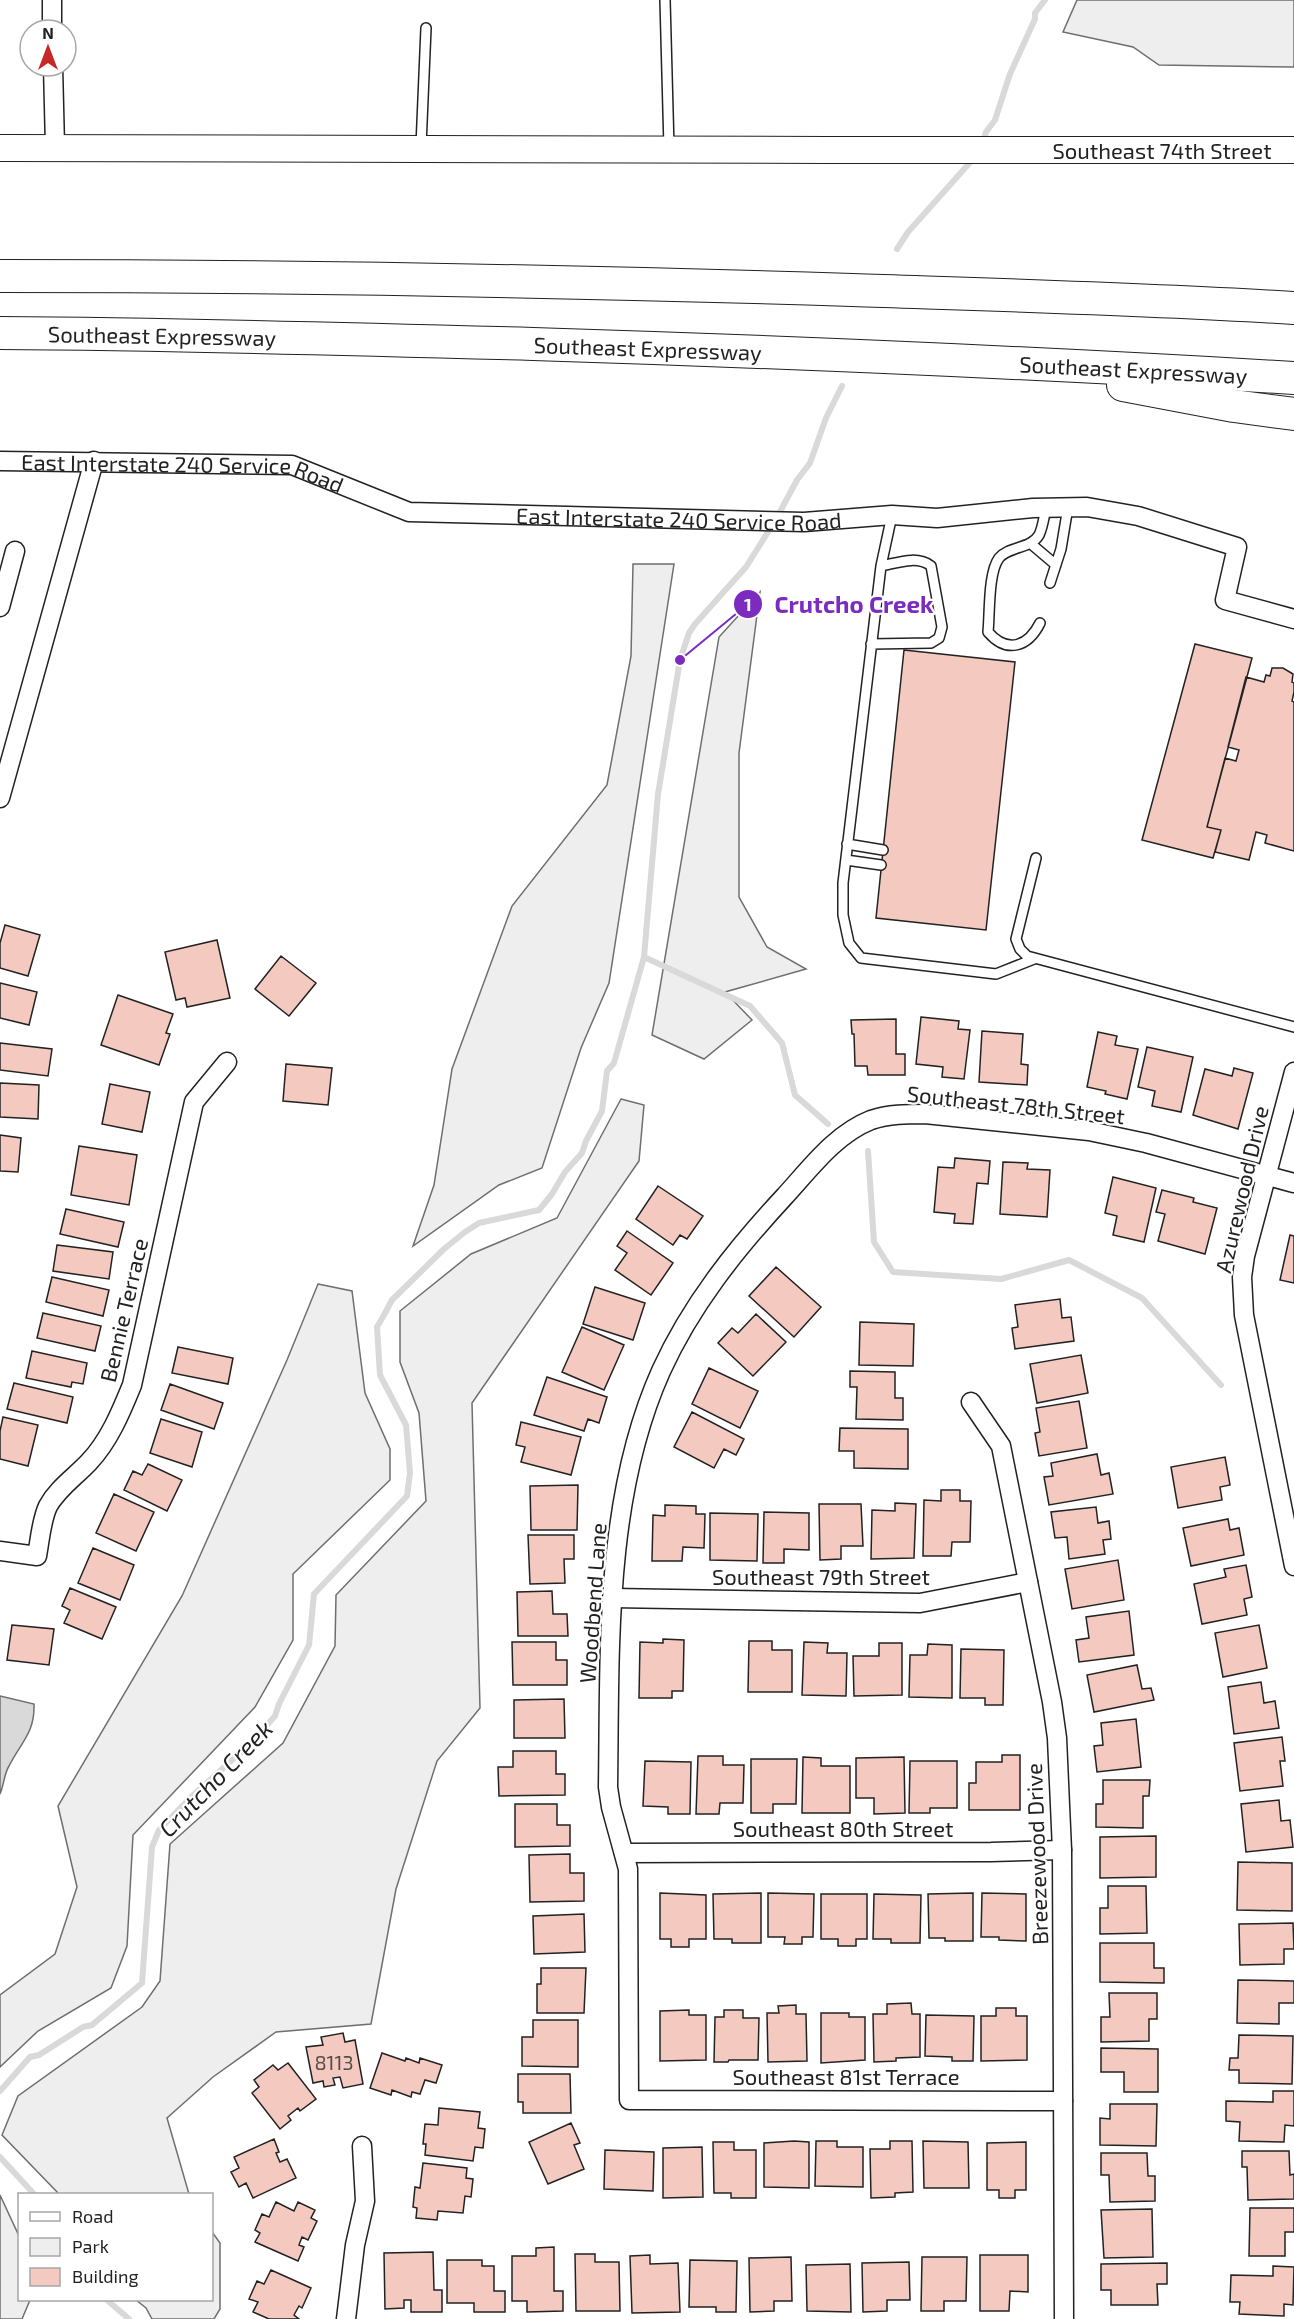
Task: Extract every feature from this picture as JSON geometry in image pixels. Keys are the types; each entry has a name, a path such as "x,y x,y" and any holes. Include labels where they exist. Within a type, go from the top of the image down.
{"highway":[{"path":"0,276 415,278 705,285 1279,307 1294,303"},
{"name":"Southeast Expressway","path":"0,333 366,339 1002,361 1294,378"},
{"path":"1002,361 1234,406 1294,414"}],"street":[{"path":"52,0 52,18"},
{"path":"53,78 55,147"},
{"path":"0,148 669,150"},
{"name":"Southeast 74th Street","path":"669,150 1294,150"},
{"name":"East Interstate 240 Service Road","path":"0,461 292,465 409,512 804,522 892,515 937,518 1046,508 1087,507 1138,516 1237,547 1225,600 1294,619"},
{"path":"0,798 94,461"},
{"path":"0,608 15,551"},
{"name":"Bennie Terrace","path":"0,1551 37,1556 47,1509 61,1488 90,1462 102,1446 123,1408 132,1385 194,1102 227,1062"},
{"name":"Azurewood Drive","path":"1294,1072 1245,1257 1242,1299 1294,1566"},
{"name":"Southeast 78th Street","path":"815,1164 835,1143 852,1130 871,1120 903,1114 925,1114 1089,1131 1146,1143 1294,1183"},
{"name":"Woodbend Lane","path":"629,2100 630,1894 628,1869 611,1807 608,1787 612,1598 625,1492 638,1437 662,1371 695,1308 718,1274 750,1234 815,1164"},
{"name":"Breezewood Drive","path":"971,1402 1001,1446 1057,1738 1062,1850 1064,2319"},
{"name":"Southeast 79th Street","path":"612,1598 920,1603 1028,1582"},
{"name":"Southeast 80th Street","path":"624,1853 1062,1850"},
{"name":"Southeast 81st Terrace","path":"629,2100 1063,2101"},
{"path":"346,2319 354,2245 365,2201 362,2146"}],"lane":[{"path":"665,0 669,150"},
{"path":"421,149 426,28"},
{"path":"1050,583 1068,507"},
{"path":"1040,623 1034,635 1023,644 1011,645 994,639 988,632 993,568 1001,556 1030,543 1038,536 1046,508"},
{"path":"892,515 880,566 846,860 843,915 849,943 861,958 996,974 1034,959"},
{"path":"1030,543 1056,565"},
{"path":"871,644 931,643 939,638 942,627 931,566 924,561 912,560 880,566"},
{"path":"848,844 883,850"},
{"path":"1036,858 1016,939 1020,949 1034,959 1294,1028"},
{"path":"846,860 881,865"}],"green space":[{"path":"1077,0 1294,0 1294,67 1159,65 1133,47 1063,32"},
{"path":"633,564 674,564 609,983 581,1048 542,1168 499,1185 413,1246 434,1185 452,1069 512,906 607,785 631,656"},
{"path":"760,592 739,753 739,897 767,947 806,969 725,992 752,1020 704,1059 652,1035 719,637"},
{"path":"621,1099 644,1105 639,1161 472,1403 480,1708 437,1761 396,1889 371,2024 276,2032 213,2077 167,2118 189,2193 58,2193 2,2135 18,2096 142,2007 160,1981 170,1844 283,1743 335,1646 336,1595 426,1501 419,1413 400,1362 400,1311 471,1254 557,1218"},
{"path":"318,1284 352,1291 365,1393 390,1449 390,1480 293,1574 293,1640 255,1707 133,1835 127,1946 111,1988 38,2031 0,2067 0,1995 55,1954 77,1887 58,1806 182,1596 287,1360"},
{"path":"0,2195 18,2234 18,2301 30,2301 22,2319 0,2319"},
{"path":"213,2233 220,2243 220,2309 214,2319 152,2319 146,2308 137,2301 213,2301"}],"shaded area":[{"path":"0,1696 34,1704 34,1714 30,1730 7,1769 0,1794"}],"building":[{"path":"1195,644 1252,658 1207,827 1221,830 1213,858 1142,840"},
{"path":"904,650 1015,662 986,930 876,918"},
{"path":"1272,668 1283,668 1293,674 1294,851 1265,843 1267,835 1256,832 1249,860 1215,852 1221,830 1207,827 1225,758 1236,761 1239,750 1228,747 1246,677 1264,682 1266,675 1270,676"},
{"path":"5,925 40,935 28,976 0,968 0,943"},
{"path":"217,940 230,998 187,1007 185,998 176,1000 165,952"},
{"path":"281,956 316,983 289,1016 255,989"},
{"path":"0,983 37,992 29,1025 0,1018"},
{"path":"118,995 173,1014 166,1033 170,1034 159,1065 101,1045"},
{"path":"921,1017 959,1021 958,1029 970,1030 964,1079 942,1077 943,1067 916,1064"},
{"path":"896,1019 896,1054 905,1054 905,1075 868,1075 867,1066 855,1066 851,1020"},
{"path":"982,1031 1023,1034 1021,1064 1028,1065 1027,1085 979,1082"},
{"path":"1098,1032 1117,1036 1115,1045 1138,1049 1127,1099 1087,1087"},
{"path":"0,1043 52,1049 48,1076 0,1070"},
{"path":"1147,1047 1193,1057 1181,1112 1152,1106 1155,1091 1138,1087"},
{"path":"286,1064 332,1068 328,1105 283,1101"},
{"path":"1234,1068 1253,1073 1238,1129 1193,1115 1205,1069 1232,1076"},
{"path":"0,1083 39,1085 38,1119 0,1117"},
{"path":"110,1084 150,1092 142,1132 102,1124"},
{"path":"0,1135 21,1138 18,1172 0,1171"},
{"path":"79,1146 137,1155 129,1205 71,1195"},
{"path":"955,1158 990,1161 988,1184 977,1183 973,1224 954,1223 955,1214 934,1212 938,1167 954,1168"},
{"path":"1003,1162 1028,1163 1027,1169 1050,1170 1047,1217 1000,1214"},
{"path":"1113,1177 1156,1188 1144,1242 1113,1235 1117,1216 1105,1213"},
{"path":"658,1186 703,1216 687,1239 680,1235 673,1245 636,1219"},
{"path":"1162,1190 1194,1198 1193,1202 1217,1208 1205,1254 1158,1241 1165,1214 1156,1212"},
{"path":"66,1209 124,1222 118,1247 60,1234"},
{"path":"627,1231 673,1263 651,1295 615,1270 627,1253 617,1246"},
{"path":"1290,1235 1294,1236 1294,1283 1280,1280"},
{"path":"57,1245 113,1252 109,1279 53,1271"},
{"path":"776,1267 821,1307 794,1337 749,1296"},
{"path":"52,1277 109,1290 103,1316 46,1302"},
{"path":"595,1287 645,1303 633,1340 583,1324"},
{"path":"1060,1299 1062,1318 1071,1317 1074,1341 1015,1349 1012,1328 1018,1327 1015,1305"},
{"path":"43,1313 101,1326 95,1351 37,1338"},
{"path":"756,1314 786,1342 753,1376 718,1343 732,1328 738,1333"},
{"path":"860,1322 914,1324 913,1366 859,1365"},
{"path":"582,1327 624,1345 604,1390 562,1372"},
{"path":"178,1347 233,1358 228,1384 172,1373"},
{"path":"32,1351 87,1363 83,1384 72,1382 71,1387 26,1378"},
{"path":"1081,1355 1088,1393 1037,1403 1030,1364"},
{"path":"709,1368 758,1391 740,1428 692,1404"},
{"path":"850,1371 895,1372 895,1398 903,1398 903,1420 856,1419 857,1387 850,1387"},
{"path":"547,1377 607,1397 599,1423 588,1419 584,1431 534,1415"},
{"path":"14,1383 73,1397 67,1423 7,1409"},
{"path":"170,1384 223,1403 214,1429 161,1410"},
{"path":"1079,1401 1087,1448 1039,1456 1035,1433 1040,1432 1036,1408"},
{"path":"692,1412 744,1439 736,1455 724,1449 714,1468 674,1447"},
{"path":"3,1417 38,1425 28,1466 0,1459 0,1431"},
{"path":"161,1419 202,1432 192,1467 150,1453"},
{"path":"521,1422 581,1437 571,1475 521,1462 525,1447 516,1445"},
{"path":"840,1428 908,1429 908,1469 854,1468 854,1451 839,1451"},
{"path":"1097,1454 1101,1475 1109,1473 1113,1494 1049,1505 1044,1477 1053,1476 1051,1463"},
{"path":"1225,1457 1230,1485 1220,1487 1222,1500 1178,1508 1171,1467"},
{"path":"148,1464 182,1480 167,1511 124,1490 133,1471 142,1475"},
{"path":"578,1485 577,1530 531,1530 530,1486"},
{"path":"941,1490 960,1490 960,1501 971,1501 970,1542 952,1542 951,1556 923,1556 924,1500 941,1501"},
{"path":"114,1494 154,1512 136,1551 96,1533"},
{"path":"895,1503 916,1504 914,1558 871,1559 872,1510 895,1511"},
{"path":"819,1504 861,1504 863,1546 841,1546 841,1559 820,1560"},
{"path":"665,1505 696,1506 696,1514 705,1514 704,1548 683,1547 682,1561 652,1561 653,1515 665,1516"},
{"path":"1096,1507 1098,1523 1109,1521 1111,1539 1103,1540 1105,1554 1069,1559 1067,1537 1055,1538 1051,1512"},
{"path":"764,1512 809,1513 809,1550 784,1549 784,1563 763,1563"},
{"path":"710,1513 758,1514 757,1561 710,1560"},
{"path":"1228,1519 1230,1530 1239,1528 1244,1555 1191,1566 1183,1528"},
{"path":"528,1535 574,1535 574,1559 564,1559 565,1583 530,1584"},
{"path":"93,1548 134,1565 120,1600 78,1583"},
{"path":"1118,1560 1124,1600 1072,1609 1065,1569"},
{"path":"1246,1565 1252,1597 1244,1599 1247,1615 1202,1624 1194,1584 1226,1577 1224,1569"},
{"path":"70,1588 116,1607 102,1639 64,1623 70,1610 62,1606"},
{"path":"552,1591 553,1614 567,1614 568,1636 518,1636 517,1592"},
{"path":"1129,1611 1134,1655 1079,1662 1076,1640 1089,1638 1086,1617"},
{"path":"12,1625 54,1629 49,1665 7,1660"},
{"path":"1259,1625 1267,1668 1223,1677 1215,1633"},
{"path":"663,1639 684,1640 683,1691 672,1691 672,1698 639,1698 640,1642 663,1643"},
{"path":"749,1641 772,1641 772,1650 792,1650 792,1692 748,1692"},
{"path":"512,1642 556,1642 556,1660 567,1660 567,1685 513,1685"},
{"path":"804,1642 828,1643 827,1653 847,1653 846,1696 802,1695"},
{"path":"879,1643 902,1643 902,1695 854,1696 853,1656 879,1656"},
{"path":"928,1644 952,1645 952,1698 909,1697 910,1655 927,1655"},
{"path":"961,1649 1004,1650 1003,1705 985,1705 985,1698 960,1698"},
{"path":"1137,1665 1142,1689 1151,1688 1154,1700 1094,1712 1087,1675"},
{"path":"1261,1682 1264,1703 1275,1701 1279,1728 1234,1734 1228,1687"},
{"path":"564,1699 565,1738 514,1738 514,1700"},
{"path":"1136,1719 1141,1767 1097,1772 1094,1746 1103,1745 1101,1723"},
{"path":"1282,1737 1285,1761 1280,1761 1283,1786 1240,1791 1234,1743"},
{"path":"513,1751 556,1751 556,1774 565,1774 565,1795 499,1796 498,1767 513,1767"},
{"path":"1002,1755 1020,1755 1020,1810 969,1810 969,1783 976,1783 976,1762 1002,1762"},
{"path":"698,1756 723,1756 723,1765 744,1765 743,1803 720,1803 719,1814 696,1814"},
{"path":"803,1757 821,1758 821,1766 850,1766 850,1813 802,1813"},
{"path":"904,1757 905,1813 874,1814 874,1798 856,1798 856,1758"},
{"path":"751,1759 797,1759 796,1804 773,1804 773,1813 751,1813"},
{"path":"645,1761 691,1762 690,1814 668,1814 668,1807 643,1806"},
{"path":"910,1761 957,1761 957,1808 930,1808 930,1813 909,1813"},
{"path":"1103,1780 1150,1780 1149,1796 1143,1796 1143,1828 1096,1827 1096,1804 1103,1804"},
{"path":"1279,1800 1281,1821 1290,1820 1293,1847 1246,1852 1241,1804"},
{"path":"515,1804 557,1804 557,1825 570,1825 570,1846 515,1847"},
{"path":"1156,1836 1156,1877 1100,1878 1100,1837"},
{"path":"570,1854 570,1873 584,1873 584,1901 530,1902 529,1855"},
{"path":"1238,1862 1292,1863 1292,1911 1237,1910"},
{"path":"1108,1886 1146,1886 1147,1933 1100,1934 1100,1908 1108,1908"},
{"path":"660,1893 706,1895 706,1939 689,1939 689,1947 671,1947 671,1939 660,1939"},
{"path":"761,1893 761,1943 732,1943 732,1939 714,1939 713,1894"},
{"path":"768,1893 814,1894 813,1937 802,1937 802,1944 784,1944 785,1937 768,1937"},
{"path":"973,1893 973,1941 945,1941 945,1938 929,1938 928,1894"},
{"path":"982,1893 1026,1894 1026,1941 981,1937"},
{"path":"821,1894 867,1894 867,1939 856,1939 856,1946 838,1946 838,1939 821,1939"},
{"path":"874,1894 921,1895 920,1943 891,1943 891,1939 873,1939"},
{"path":"584,1914 585,1952 534,1954 533,1916"},
{"path":"1293,1923 1294,1949 1284,1949 1284,1964 1240,1965 1239,1924"},
{"path":"1100,1943 1154,1943 1154,1968 1164,1968 1164,1983 1100,1982"},
{"path":"541,1968 586,1968 584,2013 537,2013 537,1984 541,1984"},
{"path":"1238,1980 1294,1981 1294,2003 1279,2003 1279,2024 1237,2023"},
{"path":"1109,1993 1157,1993 1157,2019 1149,2019 1149,2041 1101,2042 1101,2017 1110,2017"},
{"path":"911,2003 912,2014 920,2014 920,2057 874,2062 873,2014 887,2014 887,2004"},
{"path":"796,2005 796,2014 806,2014 807,2061 768,2062 767,2013 779,2013 778,2006"},
{"path":"996,2008 1016,2008 1016,2016 1027,2016 1027,2060 981,2061 981,2016 996,2016"},
{"path":"689,2010 689,2015 706,2015 706,2060 660,2061 660,2011"},
{"path":"724,2010 743,2010 743,2018 759,2018 758,2060 714,2062 715,2017 724,2017"},
{"path":"821,2013 849,2013 849,2017 865,2017 865,2060 821,2063"},
{"path":"926,2015 974,2016 973,2061 952,2061 952,2057 925,2056"},
{"path":"533,2020 578,2020 578,2067 522,2066 522,2037 533,2037"},
{"path":"343,2033 345,2042 355,2040 363,2084 343,2088 340,2077 333,2078 335,2085 324,2087 323,2081 313,2083 306,2047 323,2045 321,2037"},
{"path":"1239,2035 1293,2036 1292,2084 1239,2083 1239,2070 1229,2070 1230,2058 1238,2058"},
{"path":"1101,2048 1158,2049 1158,2092 1124,2092 1124,2072 1101,2072"},
{"path":"382,2053 405,2061 406,2058 419,2063 420,2058 442,2065 436,2083 425,2080 420,2094 412,2092 411,2097 392,2090 391,2095 370,2088"},
{"path":"288,2063 316,2099 300,2111 298,2108 288,2116 291,2120 280,2129 252,2093 259,2087 254,2080 273,2065 278,2070"},
{"path":"518,2074 570,2074 571,2113 523,2113 523,2102 518,2102"},
{"path":"1273,2091 1294,2091 1294,2126 1285,2125 1284,2142 1239,2141 1240,2122 1226,2121 1226,2101 1273,2102"},
{"path":"1110,2104 1157,2104 1156,2146 1100,2145 1100,2118 1110,2119"},
{"path":"439,2108 480,2112 478,2128 485,2129 483,2148 475,2147 473,2161 425,2155 426,2144 423,2144 425,2124 438,2125"},
{"path":"571,2123 580,2143 574,2145 584,2169 548,2184 529,2142"},
{"path":"274,2139 280,2162 287,2159 296,2178 253,2198 246,2183 239,2187 231,2172 239,2168 234,2157"},
{"path":"816,2141 837,2141 837,2147 863,2147 863,2187 815,2186"},
{"path":"890,2141 912,2141 913,2192 895,2193 895,2197 871,2198 870,2149 890,2149"},
{"path":"923,2141 968,2142 969,2188 924,2188"},
{"path":"713,2142 734,2142 734,2150 756,2150 756,2198 731,2198 731,2193 714,2193"},
{"path":"809,2142 809,2188 764,2187 764,2143"},
{"path":"1026,2142 1026,2190 1015,2190 1015,2198 999,2198 999,2190 987,2190 987,2143"},
{"path":"702,2147 703,2197 663,2198 663,2148"},
{"path":"605,2150 654,2152 653,2191 604,2189"},
{"path":"1242,2151 1289,2151 1290,2175 1294,2174 1294,2199 1248,2200 1247,2167 1242,2167"},
{"path":"1101,2153 1147,2153 1148,2176 1155,2176 1155,2201 1110,2202 1109,2175 1101,2175"},
{"path":"423,2163 467,2168 466,2178 473,2179 471,2197 465,2196 463,2213 438,2211 437,2220 416,2218 417,2208 413,2207 415,2187 420,2188"},
{"path":"276,2202 294,2211 298,2202 315,2210 311,2218 317,2221 308,2240 302,2237 299,2245 304,2247 298,2261 255,2242 260,2233 255,2230 262,2214 269,2217"},
{"path":"1250,2208 1294,2208 1294,2232 1285,2232 1285,2256 1249,2256"},
{"path":"1152,2209 1153,2257 1104,2258 1101,2210"},
{"path":"554,2247 554,2291 563,2291 563,2311 527,2312 527,2301 512,2301 512,2256 536,2256 536,2248"},
{"path":"433,2252 434,2290 442,2290 442,2312 411,2312 411,2300 404,2300 404,2308 385,2309 384,2253"},
{"path":"575,2254 595,2254 595,2262 619,2262 620,2311 576,2311"},
{"path":"650,2255 650,2264 678,2263 680,2312 632,2313 630,2256"},
{"path":"980,2255 1028,2255 1028,2292 1010,2291 1009,2311 980,2311"},
{"path":"791,2257 792,2301 774,2301 774,2311 750,2312 749,2258"},
{"path":"922,2257 967,2257 966,2301 944,2301 944,2311 921,2311"},
{"path":"447,2260 482,2260 482,2266 494,2266 494,2291 505,2291 505,2312 474,2312 474,2303 447,2303"},
{"path":"690,2260 737,2261 736,2312 716,2312 716,2307 689,2307"},
{"path":"909,2262 910,2300 887,2300 887,2311 863,2312 862,2263"},
{"path":"1167,2263 1167,2284 1157,2284 1158,2305 1111,2305 1111,2290 1101,2290 1101,2264"},
{"path":"850,2264 851,2312 807,2311 806,2265"},
{"path":"1273,2266 1294,2267 1293,2305 1284,2304 1284,2316 1239,2314 1240,2302 1230,2302 1231,2275 1273,2276"},
{"path":"271,2270 311,2288 302,2308 299,2306 294,2315 299,2319 269,2319 253,2312 258,2302 249,2299 257,2281 264,2284"}],"waterway":[{"name":"Crutcho Creek","path":"982,145 986,132 995,120 1010,74 1035,19 1035,13 1045,0"},
{"name":"Crutcho Creek","path":"897,249 908,232 974,158"},
{"name":"Crutcho Creek","path":"0,2091 30,2057 39,2055 83,2027 92,2025 142,1983 152,1847 159,1830 190,1798 252,1742 275,1716 309,1645 314,1594 407,1496 410,1473 406,1425 380,1375 377,1327 392,1300 444,1249 479,1223 539,1210 565,1172 582,1153 602,1111 607,1071 614,1063 644,957 658,794 680,660 689,633 746,567 775,521 797,480 810,463 826,418 842,386"},
{"path":"644,957 750,1006 782,1043 795,1095 828,1124"},
{"path":"868,1151 874,1242 893,1272 1001,1279 1069,1260 1142,1298 1221,1385"},
{"name":"Crutcho Creek","path":"0,2157 33,2193"},
{"name":"Crutcho Creek","path":"108,2301 129,2319"}],"place":[{"name":"Crutcho Creek","path":"680,660"}]}
